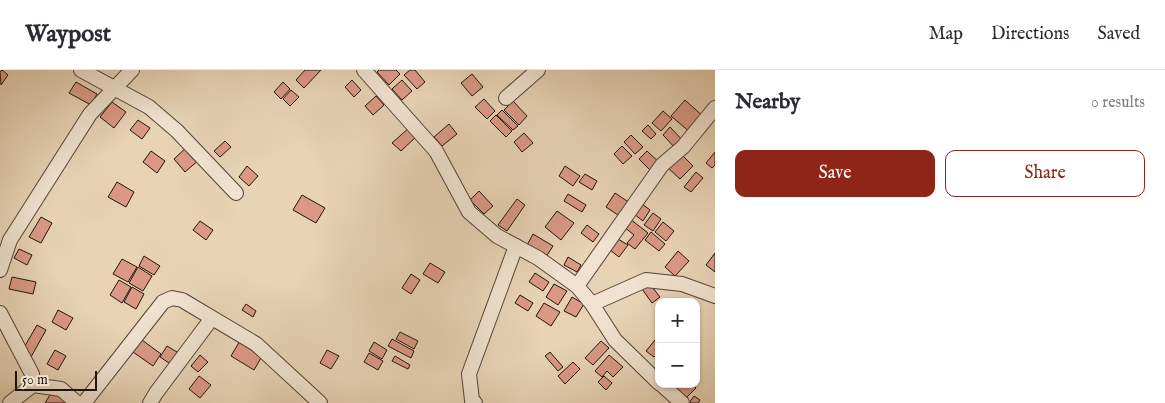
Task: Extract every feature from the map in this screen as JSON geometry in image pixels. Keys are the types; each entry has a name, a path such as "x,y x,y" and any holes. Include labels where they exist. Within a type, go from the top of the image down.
{"street":[{"path":"82,70 149,107 177,131 236,193"},
{"path":"0,270 10,240 90,114 132,70"},
{"path":"364,70 436,151 469,212 497,236 538,258 577,286 592,304 615,340 655,378"},
{"path":"506,98 538,70"},
{"path":"577,286 662,164 683,147 715,108"},
{"path":"474,403 469,374 516,246"},
{"path":"592,304 646,280 682,284 715,296"},
{"path":"84,403 163,302 172,298 182,300 256,344 320,403"},
{"path":"0,314 32,374 33,385"},
{"path":"150,403 212,318"},
{"path":"10,403 33,385 61,389 77,403"},
{"path":"666,388 682,403"}],"building":[{"path":"2,70 8,75 1,85 0,72"},
{"path":"305,70 321,70 304,88 296,80"},
{"path":"379,70 396,70 400,74 389,85 377,72"},
{"path":"410,70 415,70 425,82 417,89 404,75"},
{"path":"472,74 483,87 472,96 461,83"},
{"path":"352,80 361,90 354,97 345,87"},
{"path":"402,80 412,91 402,100 392,89"},
{"path":"76,82 97,94 91,105 69,93"},
{"path":"283,82 290,89 281,99 274,92"},
{"path":"291,90 299,97 290,106 283,99"},
{"path":"376,96 384,105 373,115 365,106"},
{"path":"484,99 495,111 487,119 475,107"},
{"path":"685,100 705,118 691,133 671,116"},
{"path":"513,101 527,116 519,125 504,110"},
{"path":"112,102 126,112 114,128 100,117"},
{"path":"502,110 518,126 513,130 497,115"},
{"path":"663,111 672,119 661,131 652,123"},
{"path":"496,115 512,131 506,137 490,121"},
{"path":"138,120 150,128 142,139 130,130"},
{"path":"449,124 457,134 442,146 434,137"},
{"path":"648,125 656,134 651,139 642,131"},
{"path":"410,127 418,135 401,151 392,143"},
{"path":"670,127 685,143 677,150 663,135"},
{"path":"524,133 533,143 522,152 514,142"},
{"path":"631,135 643,147 635,154 624,142"},
{"path":"225,141 231,147 220,157 214,151"},
{"path":"188,146 200,159 185,172 174,159"},
{"path":"622,146 632,156 623,164 614,154"},
{"path":"151,151 165,161 157,173 143,162"},
{"path":"647,151 661,164 652,172 639,159"},
{"path":"679,152 693,166 680,179 666,166"},
{"path":"715,152 715,165 712,168 706,163"},
{"path":"247,166 258,176 249,186 239,177"},
{"path":"565,166 580,176 573,186 559,176"},
{"path":"696,172 703,178 691,192 684,187"},
{"path":"585,174 597,181 592,190 579,182"},
{"path":"117,182 134,192 126,207 108,197"},
{"path":"479,191 493,206 484,214 470,200"},
{"path":"615,193 630,203 621,217 606,207"},
{"path":"568,194 586,205 582,212 564,201"},
{"path":"302,195 325,208 316,223 293,210"},
{"path":"517,199 525,205 507,231 498,225"},
{"path":"642,204 650,210 643,221 634,214"},
{"path":"557,211 574,223 561,240 545,227"},
{"path":"653,213 661,219 653,231 644,225"},
{"path":"41,217 52,223 41,243 29,237"},
{"path":"630,219 648,233 635,249 627,243 634,235 624,227"},
{"path":"200,221 213,230 206,240 193,230"},
{"path":"663,222 674,231 666,241 655,232"},
{"path":"587,225 599,234 593,242 581,233"},
{"path":"651,232 665,244 659,251 645,240"},
{"path":"533,234 553,246 546,257 527,245"},
{"path":"618,239 628,245 619,257 610,250"},
{"path":"19,249 32,255 27,265 14,258"},
{"path":"678,251 689,261 675,276 665,267"},
{"path":"715,253 715,272 706,265"},
{"path":"144,256 160,266 154,275 139,266"},
{"path":"568,257 581,265 577,272 564,265"},
{"path":"122,259 137,267 128,282 113,274"},
{"path":"430,263 445,272 438,283 423,274"},
{"path":"138,267 152,276 143,291 129,283"},
{"path":"535,273 549,282 543,291 529,282"},
{"path":"411,274 420,280 411,294 402,288"},
{"path":"12,277 36,282 33,294 9,289"},
{"path":"119,280 131,287 122,303 110,295"},
{"path":"649,283 660,297 655,298 652,303 642,289"},
{"path":"554,284 567,291 558,305 546,297"},
{"path":"132,287 144,294 136,309 124,302"},
{"path":"520,295 533,303 528,311 515,303"},
{"path":"572,297 584,304 576,317 564,311"},
{"path":"544,303 560,312 551,326 536,316"},
{"path":"246,304 256,311 253,317 242,310"},
{"path":"58,310 73,318 66,330 52,322"},
{"path":"37,325 46,330 31,357 22,351"},
{"path":"400,332 418,341 414,349 396,339"},
{"path":"241,339 264,353 254,370 231,356"},
{"path":"392,339 414,351 411,358 388,346"},
{"path":"142,340 161,354 153,366 133,352"},
{"path":"655,340 655,356 646,351"},
{"path":"601,341 609,348 593,365 585,358"},
{"path":"374,342 387,350 382,359 369,351"},
{"path":"167,346 182,355 175,367 160,357"},
{"path":"55,350 66,356 58,370 47,364"},
{"path":"327,350 339,356 331,369 320,363"},
{"path":"550,352 563,367 558,371 545,356"},
{"path":"369,353 383,361 378,370 364,362"},
{"path":"200,355 208,362 198,372 191,366"},
{"path":"609,355 623,367 613,377 607,371 602,377 595,371"},
{"path":"395,356 410,365 408,369 392,361"},
{"path":"573,362 580,369 565,384 558,376"},
{"path":"199,376 211,385 200,398 189,389"},
{"path":"604,376 612,383 606,390 598,382"},
{"path":"671,388 696,388 684,400"},
{"path":"53,390 68,403 45,403"},
{"path":"694,396 700,400 698,403 689,403"}]}
